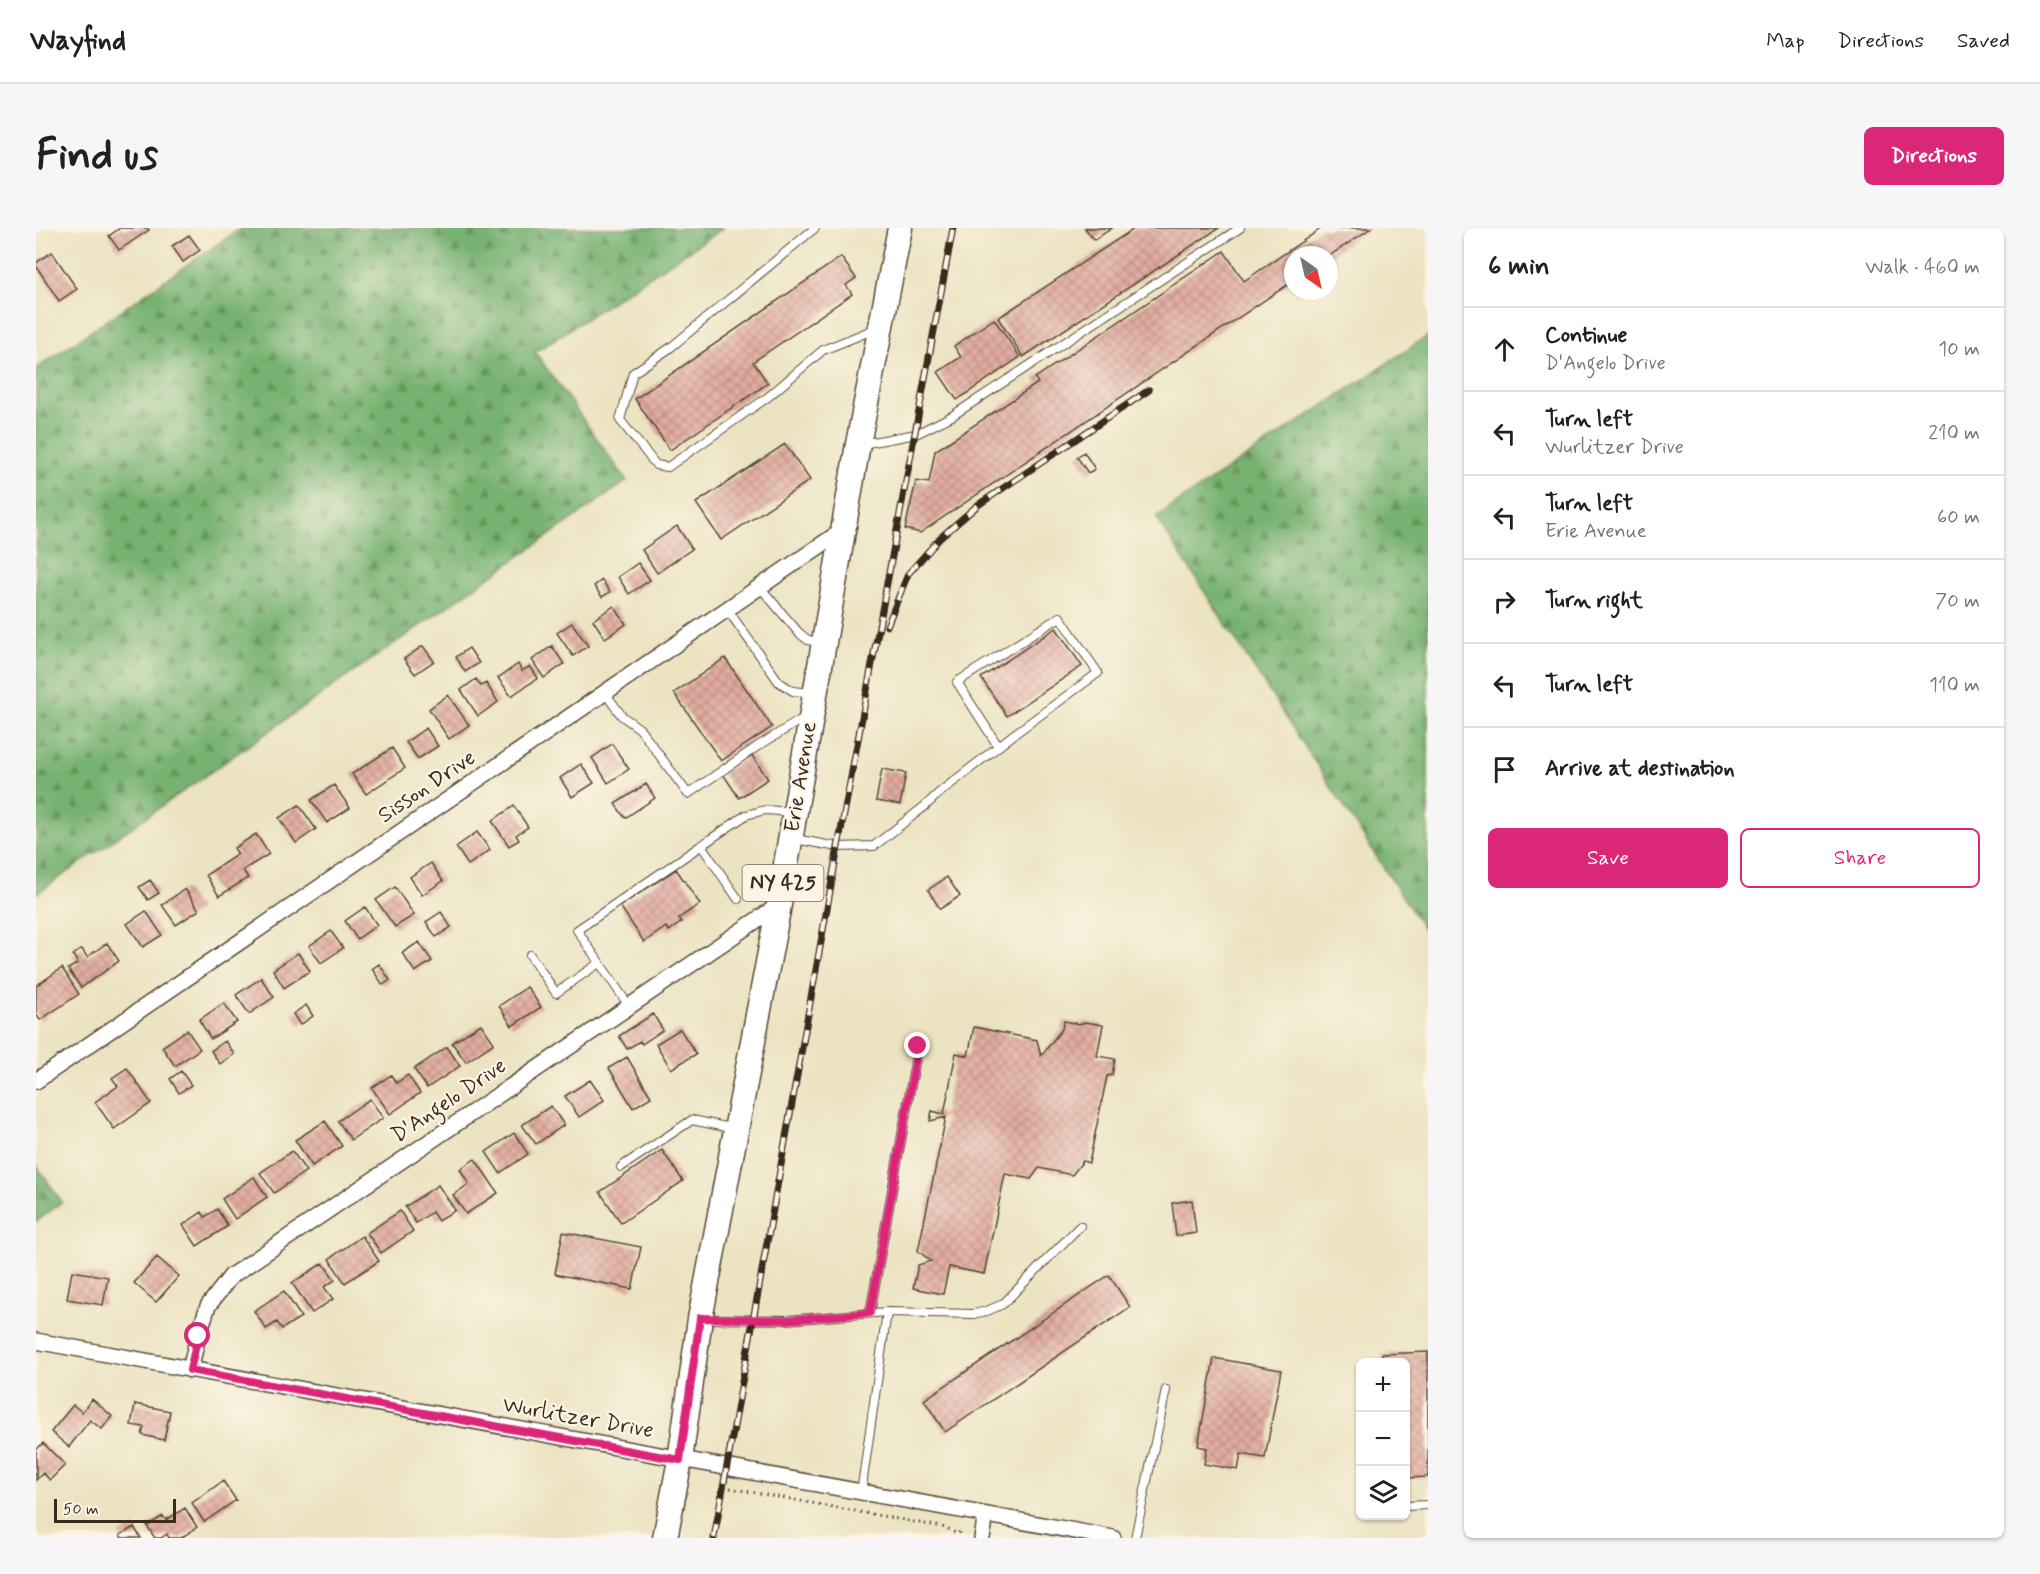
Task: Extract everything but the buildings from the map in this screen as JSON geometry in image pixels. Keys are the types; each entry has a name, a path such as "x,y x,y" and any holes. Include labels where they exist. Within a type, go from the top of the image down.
{"main road":[{"name":"Erie Avenue","path":"665,1538 680,1460 700,1318 779,905 858,444 900,228"}],"street":[{"name":"Sisson Drive","path":"36,1080 843,530"},
{"name":"D'Angelo Drive","path":"190,1370 208,1306 231,1276 779,905"},
{"name":"Wurlitzer Drive","path":"37,1345 190,1370 986,1515 1054,1533 1113,1538"},
{"path":"982,1538 986,1515"}],"lane":[{"path":"815,228 670,348 633,373 620,420 656,465 668,467 768,397 823,350 881,327"},
{"path":"858,444 916,434 952,416 1240,228"},
{"path":"760,587 799,633 807,640 824,644"},
{"path":"605,693 622,716 640,729 688,794 758,746 813,704 779,682 727,609"},
{"path":"790,838 838,847 874,846 998,746 1098,673 1060,617 957,682 998,746"},
{"path":"629,1006 577,930 746,815 765,810 795,812"},
{"path":"701,845 738,899"},
{"path":"530,955 556,993 599,963"},
{"path":"870,1313 918,1046"},
{"path":"621,1167 692,1120 736,1129"},
{"path":"700,1318 786,1320 887,1312 974,1314 987,1311 1003,1304 1080,1227"},
{"path":"861,1492 887,1312"},
{"path":"1135,1538 1166,1390"},
{"path":"1410,1506 1428,1505"}],"path":[{"path":"730,1488 946,1528 958,1536 961,1531"}],"green space":[{"path":"241,228 723,228 535,352 627,481 36,894 36,369"},
{"path":"1428,336 1428,936 1156,517"},
{"path":"36,1165 62,1202 36,1222"}],"railway":[{"path":"714,1538 838,847 953,228"},
{"path":"887,626 908,574 940,538 978,505 1149,390"}],"route":[{"path":"198,1336 190,1370 680,1460 700,1318 786,1320 870,1313 918,1046"}]}
